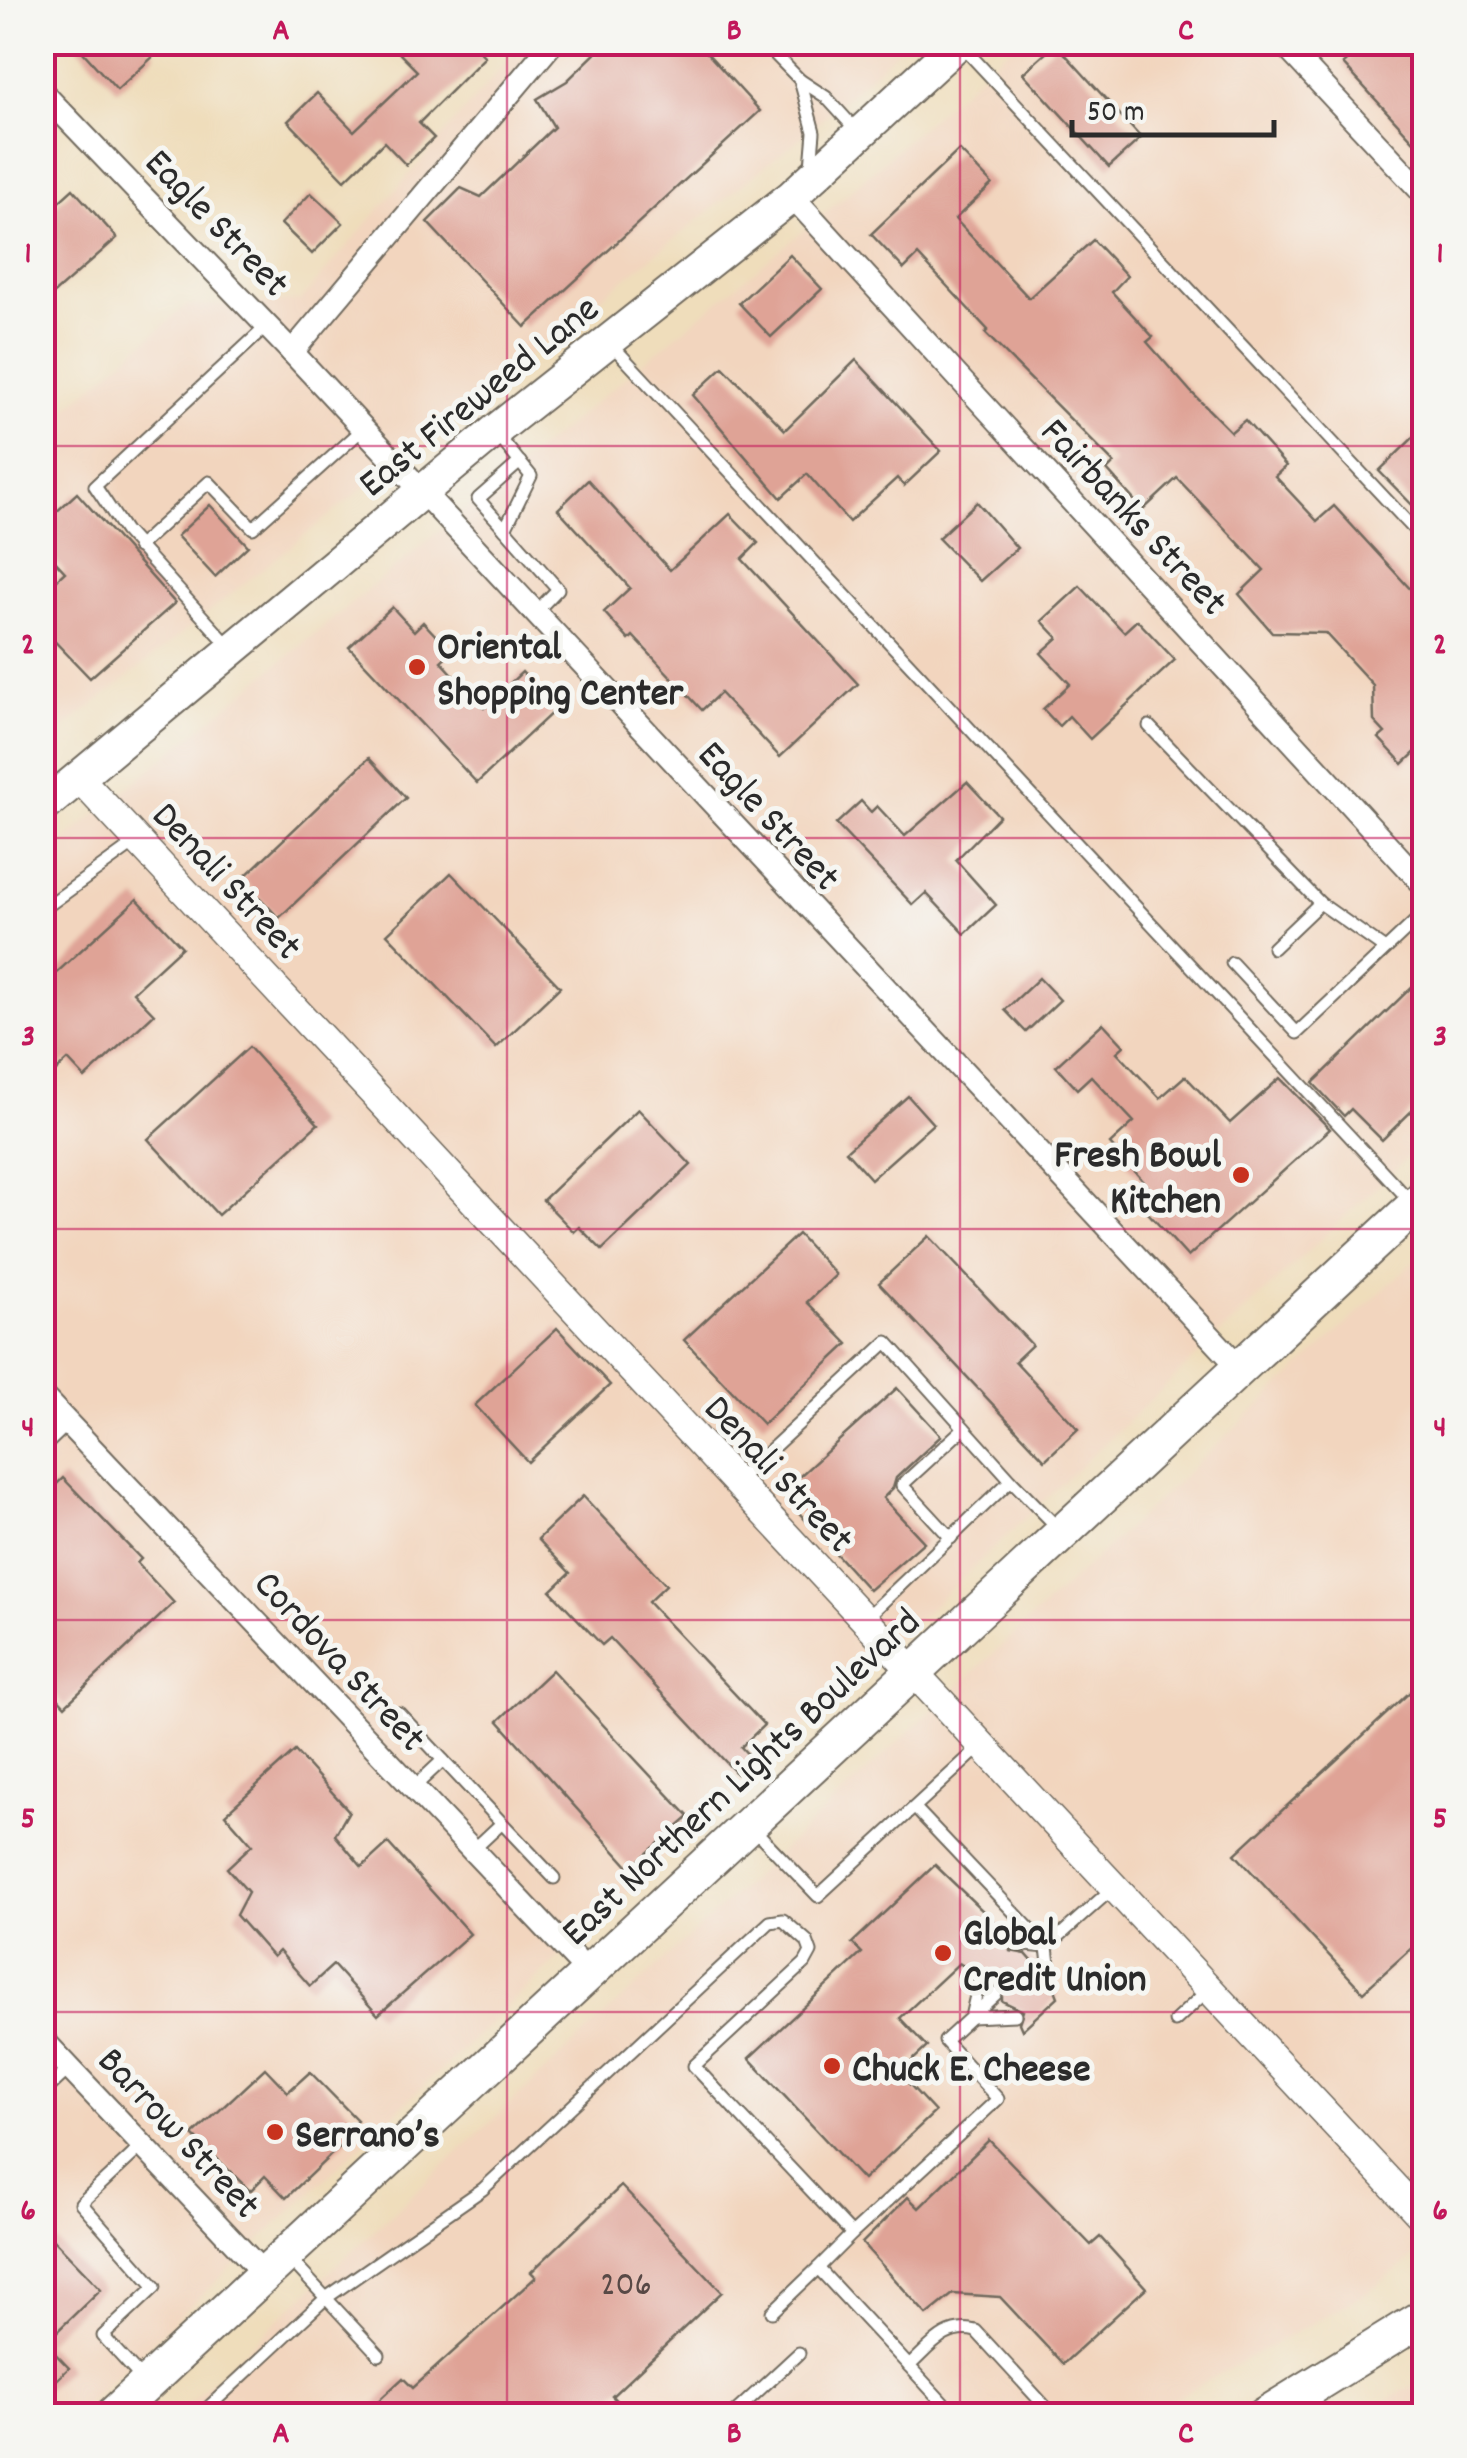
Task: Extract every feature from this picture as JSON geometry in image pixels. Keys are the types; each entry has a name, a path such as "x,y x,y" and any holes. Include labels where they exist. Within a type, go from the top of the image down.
{"main road":[{"name":"East Fireweed Lane","path":"42,808 420,492 800,189 959,43"},
{"name":"East Northern Lights Boulevard","path":"112,2416 1420,1202"},
{"path":"1264,2416 1424,2318"}],"street":[{"path":"292,352 553,42"},
{"path":"1282,42 1424,194"},
{"name":"Eagle Street","path":"45,101 268,326 533,615 1240,1368"},
{"name":"Fairbanks Street","path":"800,189 1424,885"},
{"name":"Denali Street","path":"80,779 1424,2220"},
{"name":"Cordova Street","path":"42,1396 588,1972"},
{"path":"42,1441 64,1420"},
{"name":"Barrow Street","path":"42,2039 143,2146 275,2264"}],"lane":[{"path":"763,42 800,80 826,96 860,134"},
{"path":"959,43 1424,540"},
{"path":"800,80 814,132 800,189"},
{"path":"231,648 138,546 95,486 268,326"},
{"path":"610,342 1420,1202"},
{"path":"138,546 209,482 253,528 363,429"},
{"path":"495,431 531,476 505,529"},
{"path":"520,462 478,499 558,589 533,615"},
{"path":"1149,726 1320,903 1385,949"},
{"path":"42,910 138,840"},
{"path":"1273,948 1320,903"},
{"path":"1232,962 1297,1033 1424,913"},
{"path":"736,1482 887,1342 1010,1480 1062,1532"},
{"path":"951,1538 902,1485 964,1428"},
{"path":"864,1620 1010,1480"},
{"path":"399,1713 554,1878"},
{"path":"748,1824 818,1896 982,1746"},
{"path":"413,1788 443,1760"},
{"path":"916,1808 1047,1948 1051,1981"},
{"path":"472,1851 502,1824"},
{"path":"1032,1961 1114,1887"},
{"path":"199,2416 326,2298 484,2189 770,1922 791,1923 811,1952 694,2066 852,2234"},
{"path":"1016,1944 1047,1948"},
{"path":"971,2017 980,1978"},
{"path":"1174,2020 1209,1989"},
{"path":"772,2312 998,2099 945,2041 996,1994"},
{"path":"971,2017 1015,2015"},
{"path":"42,2094 70,2068"},
{"path":"143,2146 80,2202 156,2287 103,2336 146,2384"},
{"path":"275,2264 326,2298 378,2355"},
{"path":"818,2268 955,2416"},
{"path":"909,2366 949,2330 976,2331 1054,2416"},
{"path":"731,2416 799,2353"}],"shaded area":[{"path":"523,43 905,43 809,131 43,745 43,429 186,306 300,301"},
{"path":"1014,43 1424,43 1424,1142 75,2415 43,2416 43,858 843,198"},
{"path":"1424,1252 1424,2250 1363,2295 1145,2415 175,2416"},
{"path":"1424,2378 1424,2415 1360,2415 1421,2381"}],"building":[{"path":"74,42 146,42 156,54 117,90"},
{"path":"412,42 471,42 485,57 419,123 434,138 406,165 384,142 345,180 288,121 317,93 354,131 417,71 400,54"},
{"path":"607,42 697,42 760,111 525,327 427,222 461,188 481,197 554,127 537,99 567,81"},
{"path":"1366,42 1424,42 1424,152 1343,64"},
{"path":"1056,44 1141,138 1109,167 1023,73"},
{"path":"959,150 992,184 955,219 1029,298 1093,240 1127,276 1112,292 1153,337 1147,342 1191,392 1231,432 1245,420 1286,466 1275,476 1317,521 1334,506 1424,604 1424,744 1403,764 1379,738 1385,733 1374,721 1373,685 1325,633 1272,632 1239,594 1264,570 1177,478 1143,510 1107,470 1114,463 985,333 988,330 918,255 904,269 871,234"},
{"path":"73,189 117,238 42,304 42,217"},
{"path":"311,193 343,223 312,254 281,224"},
{"path":"790,255 822,289 771,337 739,303"},
{"path":"856,360 941,451 904,486 897,478 849,522 807,474 781,498 693,395 723,367 785,430"},
{"path":"1424,427 1424,517 1379,471"},
{"path":"588,480 670,570 730,514 758,543 742,559 858,684 780,757 720,693 702,710 633,636 629,640 604,612 630,588 558,509"},
{"path":"77,493 175,603 90,678 42,628 42,593 65,572 42,547 42,525"},
{"path":"977,502 1017,548 980,581 938,538"},
{"path":"210,505 248,546 215,577 177,536"},
{"path":"1080,586 1124,632 1137,620 1175,660 1090,739 1069,716 1059,726 1043,709 1070,684 1041,653 1058,638 1042,621"},
{"path":"392,607 414,631 423,622 451,652 441,661 484,708 522,672 556,709 477,783 349,647"},
{"path":"369,758 406,798 279,918 242,879"},
{"path":"967,782 999,816 956,860 996,905 965,934 926,893 913,905 836,824 861,801 871,812 877,806 905,836"},
{"path":"451,873 560,987 496,1048 387,934"},
{"path":"137,899 182,947 133,992 154,1014 85,1078 68,1060 42,1084 42,986"},
{"path":"1424,975 1424,1099 1382,1140 1351,1109 1344,1116 1313,1083"},
{"path":"1039,978 1060,1000 1026,1032 1005,1010"},
{"path":"1103,1023 1124,1046 1117,1052 1160,1098 1185,1076 1230,1123 1280,1078 1330,1129 1188,1257 1140,1204 1153,1192 1110,1144 1134,1122 1091,1076 1077,1089 1056,1066"},
{"path":"249,1047 318,1124 218,1215 148,1139"},
{"path":"908,1096 933,1124 871,1179 846,1151"},
{"path":"638,1109 691,1165 602,1250 579,1227 574,1232 543,1200"},
{"path":"798,1234 836,1275 807,1302 848,1344 763,1424 684,1340"},
{"path":"929,1236 1032,1345 1015,1361 1078,1429 1045,1460 879,1283"},
{"path":"557,1328 610,1385 528,1462 475,1405"},
{"path":"897,1388 941,1436 896,1478 883,1498 924,1542 869,1590 781,1493"},
{"path":"63,1478 141,1559 137,1563 174,1603 65,1706 42,1681 42,1498"},
{"path":"583,1496 666,1585 648,1602 764,1725 741,1747 753,1760 737,1774 610,1638 602,1645 551,1591 570,1573 538,1539"},
{"path":"552,1670 689,1817 630,1868 498,1721"},
{"path":"1424,1679 1424,1937 1363,1992 1235,1854"},
{"path":"295,1751 349,1811 335,1835 362,1867 388,1843 470,1934 378,2015 333,1965 310,1986 279,1951 273,1957 236,1915 248,1892 227,1868 252,1845 225,1814"},
{"path":"935,1865 1010,1937 1010,1951 1026,1954 1040,1970 1044,1987 1055,1989 1058,1997 1022,2030 1019,2023 1023,2011 1002,2001 1002,1987 989,1988 986,1971 973,1972 959,1963 900,2018 927,2047 899,2073 935,2112 863,2180 749,2058 862,1953 852,1943"},
{"name":"Serrano’s","path":"265,2068 288,2092 310,2072 357,2120 352,2125 357,2130 286,2198 265,2176 250,2191 193,2135"},
{"path":"989,2140 1091,2245 1100,2237 1146,2288 1063,2364 1000,2297 953,2294 927,2315 862,2243 908,2197 919,2208"},
{"path":"621,2186 722,2292 612,2396 631,2416 362,2416 403,2378 413,2388 536,2277 531,2272"},
{"path":"54,2240 101,2289 45,2343 69,2368 42,2394 42,2251"}],"place":[{"name":"Oriental Shopping Center","path":"417,667"},
{"name":"Fresh Bowl Kitchen","path":"1241,1175"},
{"name":"Global Credit Union","path":"943,1953"},
{"name":"Chuck E. Cheese","path":"832,2066"},
{"name":"Serrano’s","path":"275,2132"}]}
